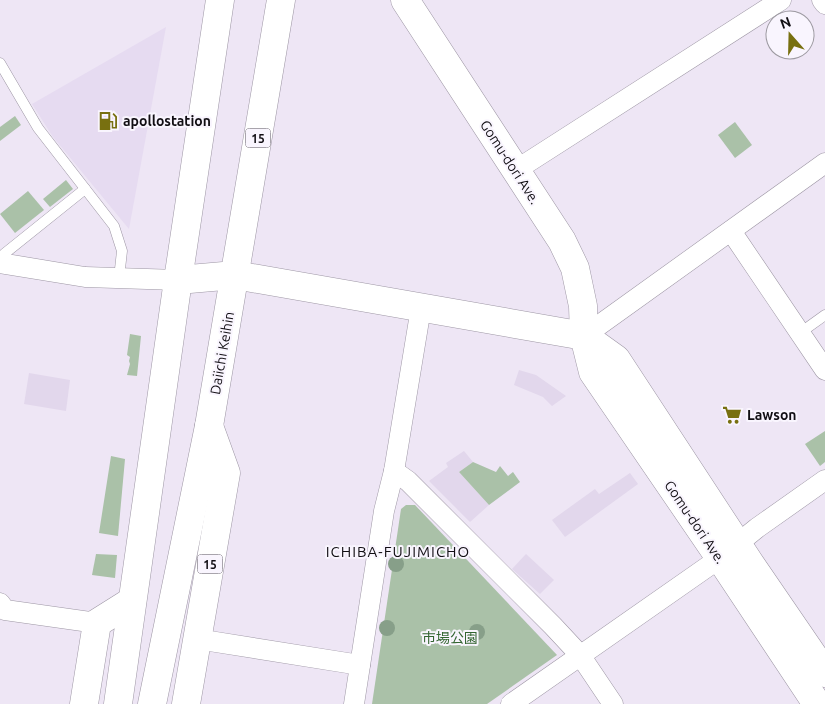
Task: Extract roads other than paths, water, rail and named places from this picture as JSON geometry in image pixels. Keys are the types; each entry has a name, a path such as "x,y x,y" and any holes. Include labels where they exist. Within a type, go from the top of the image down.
{"main road":[{"path":"118,704 220,0"},
{"name":"Daiichi Keihin","path":"152,704 209,426 281,0"},
{"name":"Gomu-dori Ave.","path":"405,0 562,241 575,268 583,306 584,336 616,359 817,704"},
{"path":"178,280 235,275 584,336"},
{"name":"15","path":"186,704 226,473 209,426"},
{"name":"Gomu-dori Ave.","path":"729,551 825,673"},
{"path":"84,704 97,623 132,601"}],"street":[{"path":"516,170 781,0"},
{"path":"822,0 825,4"},
{"path":"584,336 825,164"},
{"path":"731,231 825,370"},
{"path":"1,263 85,277 178,280"},
{"path":"354,704 384,511 394,471 421,308"},
{"path":"394,471 408,481 553,626 580,656 613,704"},
{"path":"511,704 729,551 757,528 825,480"},
{"path":"0,603 5,610 97,623"},
{"path":"197,639 360,665"}],"lane":[{"path":"0,63 38,128 114,226 122,251 119,278"},
{"path":"1,263 4,254 85,189"},
{"path":"800,333 825,315"}],"place":[{"name":"apollostation","path":"108,121"},
{"name":"Lawson","path":"732,415"}],"district":[{"name":"ICHIBA-FUJIMICHO","path":"398,551"}],"park label":[{"name":"市場公園","path":"450,638"}]}
